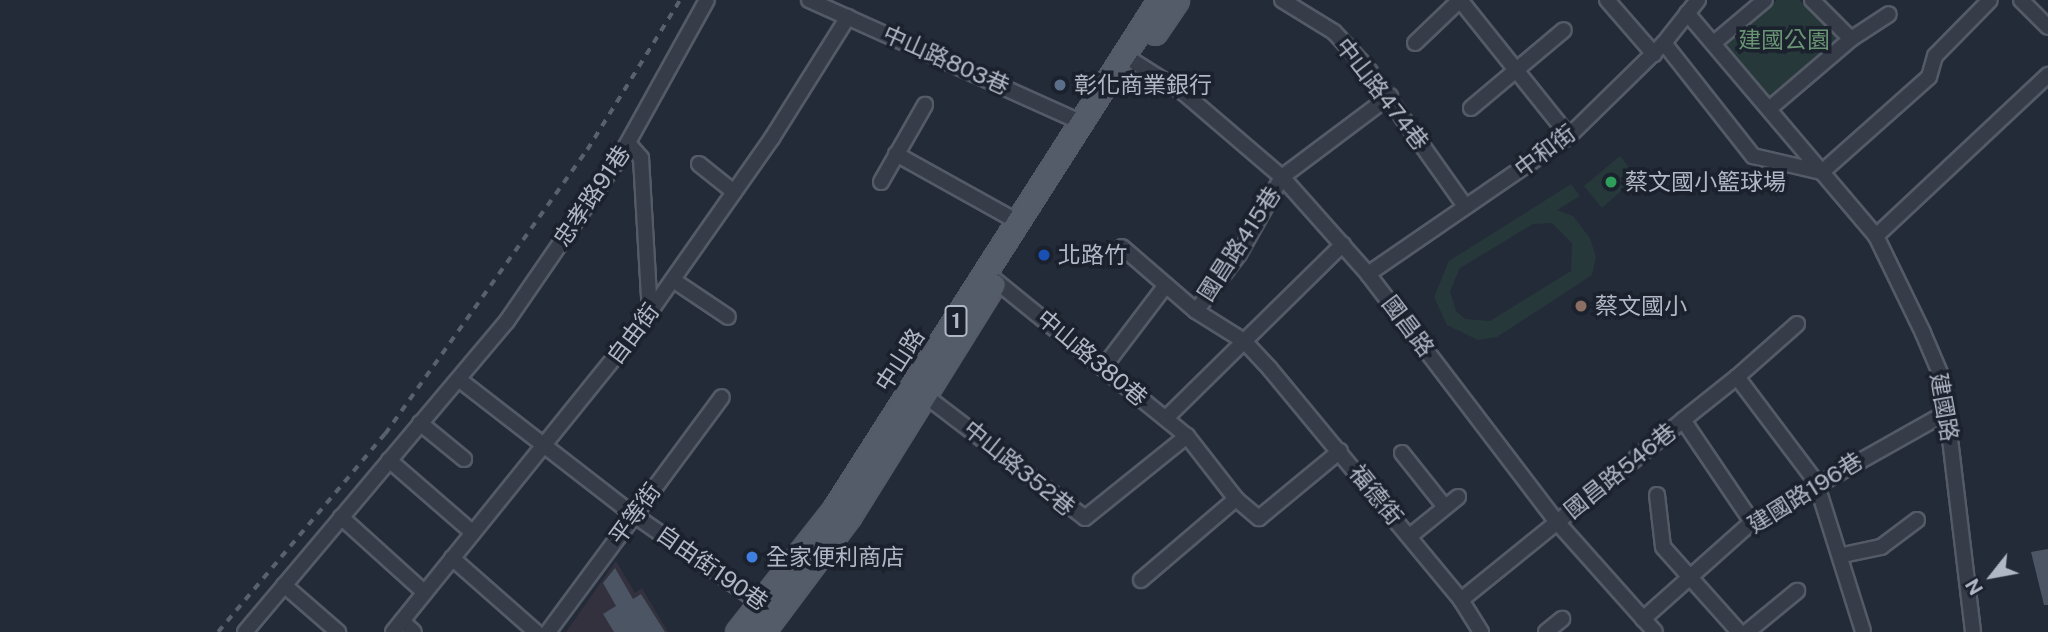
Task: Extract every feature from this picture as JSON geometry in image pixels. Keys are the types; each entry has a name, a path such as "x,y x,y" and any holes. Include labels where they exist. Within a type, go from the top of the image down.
{"main road":[{"name":"中山路","path":"763,632 928,397 1130,60 1159,0"},
{"name":"中山路","path":"737,632 834,509 1081,122 1177,0"}],"street":[{"name":"忠孝路91巷","path":"245,632 389,460 461,381 628,143 707,0"},
{"name":"中山路803巷","path":"809,0 1081,122"},
{"name":"中山路474巷","path":"1282,0 1334,32 1390,96 1465,206"},
{"path":"1415,43 1460,0 1496,41 1569,136"},
{"path":"1607,0 1659,49 1753,156 1822,172 1929,77 1935,56 1990,0"},
{"name":"中和街","path":"1368,274 1569,136 1659,49 1698,0"},
{"path":"1715,42 1765,0"},
{"path":"1812,0 1851,39"},
{"path":"2021,0 2048,27"},
{"name":"建國路","path":"1687,13 1715,42 1876,236 1943,380 1973,632"},
{"path":"1769,109 1851,39 1889,14"},
{"name":"自由街","path":"397,627 547,446 650,312 734,192 848,17"},
{"path":"1471,108 1520,71 1564,30"},
{"name":"國昌路","path":"1130,60 1232,131 1282,177 1368,274 1558,522 1655,632"},
{"path":"1876,236 2048,75"},
{"path":"1282,177 1390,96"},
{"path":"881,182 925,105"},
{"path":"628,143 641,158 650,312"},
{"path":"896,154 1018,222"},
{"path":"699,164 734,192"},
{"name":"國昌路415巷","path":"1196,312 1239,254 1282,177"},
{"path":"1168,416 1343,244"},
{"name":"福德街","path":"1122,247 1196,312 1244,341 1410,536 1461,600 1481,632"},
{"path":"673,280 728,317"},
{"name":"中山路380巷","path":"996,281 1103,368 1168,416 1187,436"},
{"path":"1103,368 1166,285"},
{"name":"國昌路546巷","path":"1558,522 1737,377 1797,324"},
{"path":"1737,377 1816,482 1843,555 1863,631"},
{"name":"自由街190巷","path":"461,381 634,515 778,614"},
{"name":"平等街","path":"548,632 722,397"},
{"name":"中山路352巷","path":"928,397 1085,518 1187,436"},
{"name":"建國路196巷","path":"1643,619 1752,522 1816,482 1947,412"},
{"path":"1684,420 1752,522"},
{"path":"421,424 464,459"},
{"path":"1187,436 1236,499 1259,518 1340,451"},
{"path":"1402,453 1445,508"},
{"path":"389,460 473,533"},
{"path":"1657,495 1663,547 1739,632"},
{"path":"1410,536 1458,497"},
{"path":"1141,580 1236,499"},
{"path":"341,517 424,592"},
{"path":"1843,555 1881,547 1917,520"},
{"path":"1461,600 1558,522"},
{"path":"452,558 536,632"},
{"path":"284,585 338,632"},
{"path":"1747,632 1797,591"},
{"path":"1546,632 1562,619"},
{"path":"397,627 414,632"}],"shaded area":[{"path":"616,561 635,593 642,588 668,632 566,632"}],"green space":[{"name":"建國公園","path":"1777,0 1799,0 1839,39 1771,98 1725,43"},
{"name":"蔡文國小籃球場","path":"1620,156 1637,177 1602,208 1584,186"},
{"path":"1571,184 1580,196 1557,210 1573,216 1590,238 1596,257 1592,275 1497,337 1478,340 1447,325 1434,297 1449,261","holes":["1552,223 1572,243 1571,271 1490,321 1465,319 1456,311 1450,291 1460,268 1533,224"]}],"building":[{"path":"2048,549 2048,605 2044,605 2031,552"},
{"path":"615,568 633,599 641,594 665,632 614,632 603,614 616,606 603,583"}],"railway":[{"path":"218,632 385,434 587,150 680,0"}],"place":[{"name":"彰化商業銀行","path":"1060,85"},
{"name":"蔡文國小籃球場","path":"1611,182"},
{"name":"北路竹","path":"1044,255"},
{"name":"蔡文國小","path":"1581,306"},
{"name":"全家便利商店","path":"752,557"}]}
